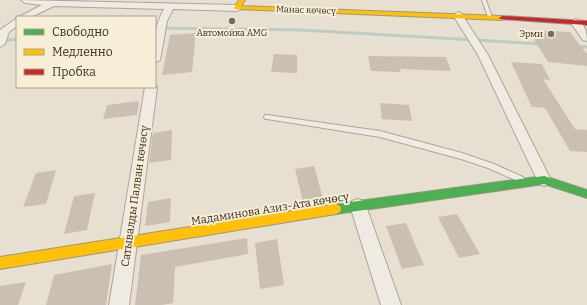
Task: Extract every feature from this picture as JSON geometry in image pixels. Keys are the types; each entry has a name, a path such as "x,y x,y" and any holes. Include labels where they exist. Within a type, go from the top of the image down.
{"main road":[{"name":"Манас көчөсү","path":"239,4 587,23"},
{"name":"Мадаминова Азиз-Ата көчөсү","path":"0,263 128,244 358,206 544,180"},
{"path":"544,180 587,194"}],"street":[{"name":"Манас көчөсү","path":"24,0 158,4 170,7 239,4"},
{"path":"26,16 54,2"},
{"path":"156,54 162,21 170,7"},
{"path":"458,15 483,54 544,180"},
{"path":"0,44 4,31 16,22"},
{"path":"575,22 586,37"},
{"name":"Сатывалды Палван көчөсү","path":"119,305 151,88"},
{"path":"358,206 391,305"}],"lane":[{"path":"484,0 490,17"},
{"path":"267,117 380,134 462,156 491,166 527,183"}],"building":[{"path":"528,30 570,32 587,54 587,66 548,62"},
{"path":"196,33 192,72 162,75 170,35"},
{"path":"274,54 297,55 297,73 271,72"},
{"path":"368,56 446,57 451,71 400,69 401,72 371,71"},
{"path":"511,62 542,64 550,80 543,79 575,129 587,130 587,152 570,151 545,108 532,107"},
{"path":"139,101 137,115 103,119 107,105"},
{"path":"380,103 409,105 412,121 382,119"},
{"path":"172,130 171,160 149,163 153,133"},
{"path":"314,166 323,198 303,202 295,169"},
{"path":"56,170 46,204 23,207 36,173"},
{"path":"95,193 87,230 64,234 74,196"},
{"path":"171,198 170,222 145,226 148,202"},
{"path":"457,214 480,254 459,258 438,217"},
{"path":"406,223 424,265 402,269 386,226"},
{"path":"247,238 248,254 175,267 173,303 162,305 135,305 141,255"},
{"path":"277,239 284,285 260,289 255,243"},
{"path":"112,264 106,305 46,305 54,275"},
{"path":"26,282 18,305 0,305 0,286"}],"waterway":[{"path":"156,28 301,30 543,44"},
{"path":"0,41 16,39"},
{"path":"576,46 587,47"}],"traffic: fast":[{"path":"336,209 544,180 587,194"}],"traffic: slow":[{"path":"242,0 237,8 502,18"},
{"path":"0,263 336,209"}],"traffic: jam":[{"path":"502,18 587,23"}],"place":[{"name":"Автомойка AMG","path":"232,21"},
{"name":"Эрми","path":"551,34"}]}
